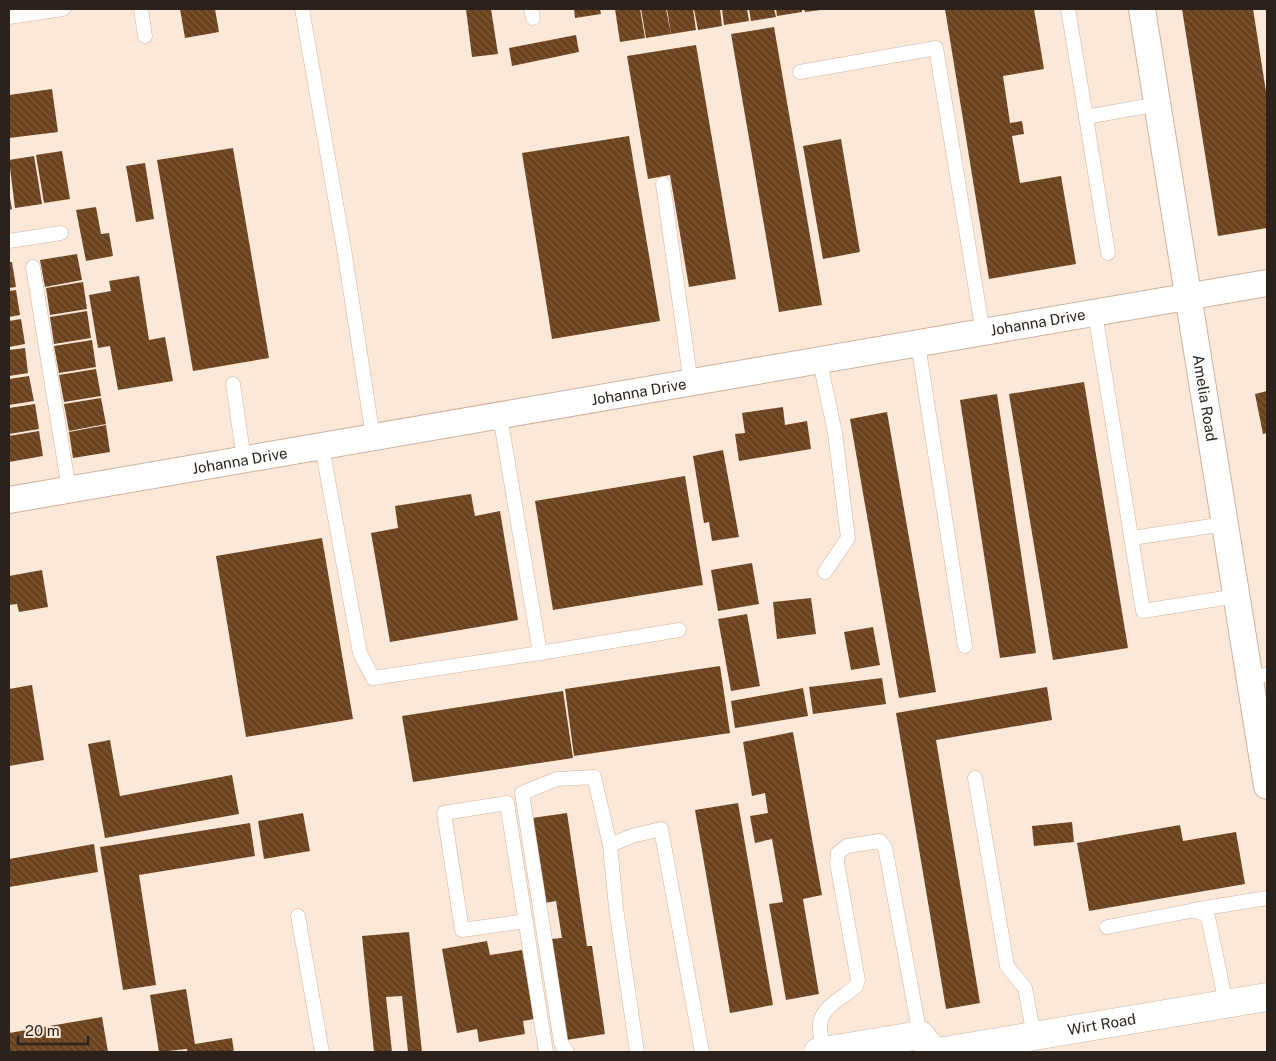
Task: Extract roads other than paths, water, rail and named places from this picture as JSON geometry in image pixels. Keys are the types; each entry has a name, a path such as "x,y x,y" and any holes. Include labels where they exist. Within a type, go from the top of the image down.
{"main road":[{"name":"Wirt Road","path":"821,1052 931,1047 1034,1036 1267,997"}],"street":[{"name":"Amelia Road","path":"1142,9 1237,596 1258,676 1267,786"},
{"name":"Johanna Drive","path":"9,500 820,362 1267,283"}],"lane":[{"path":"9,17 63,9"},
{"path":"141,9 145,36"},
{"path":"302,9 344,249 373,437"},
{"path":"1068,9 1108,253"},
{"path":"800,72 936,48 983,333"},
{"path":"1086,117 1158,104"},
{"path":"663,184 691,384"},
{"path":"9,241 61,233"},
{"path":"33,267 68,490"},
{"path":"1095,312 1143,611 1237,596"},
{"path":"918,344 965,646"},
{"path":"820,362 835,433 848,538 825,572"},
{"path":"233,384 244,460"},
{"path":"500,416 540,653"},
{"path":"322,447 360,652 373,678 679,630"},
{"path":"1132,538 1225,524"},
{"path":"567,1052 561,1042 522,793 558,779 594,778 610,845 616,908 637,1052"},
{"path":"975,778 1007,966 1025,988 1034,1036"},
{"path":"526,921 462,930 444,813 508,803 546,1052"},
{"path":"610,845 632,836 661,829 702,1052"},
{"path":"821,1052 820,1025 823,1015 831,1005 856,986 858,980 837,863 838,854 847,846 880,841 885,847 931,1047"},
{"path":"1107,927 1267,898"},
{"path":"1190,911 1200,912 1208,917 1226,1004"},
{"path":"298,916 322,1052"}]}
